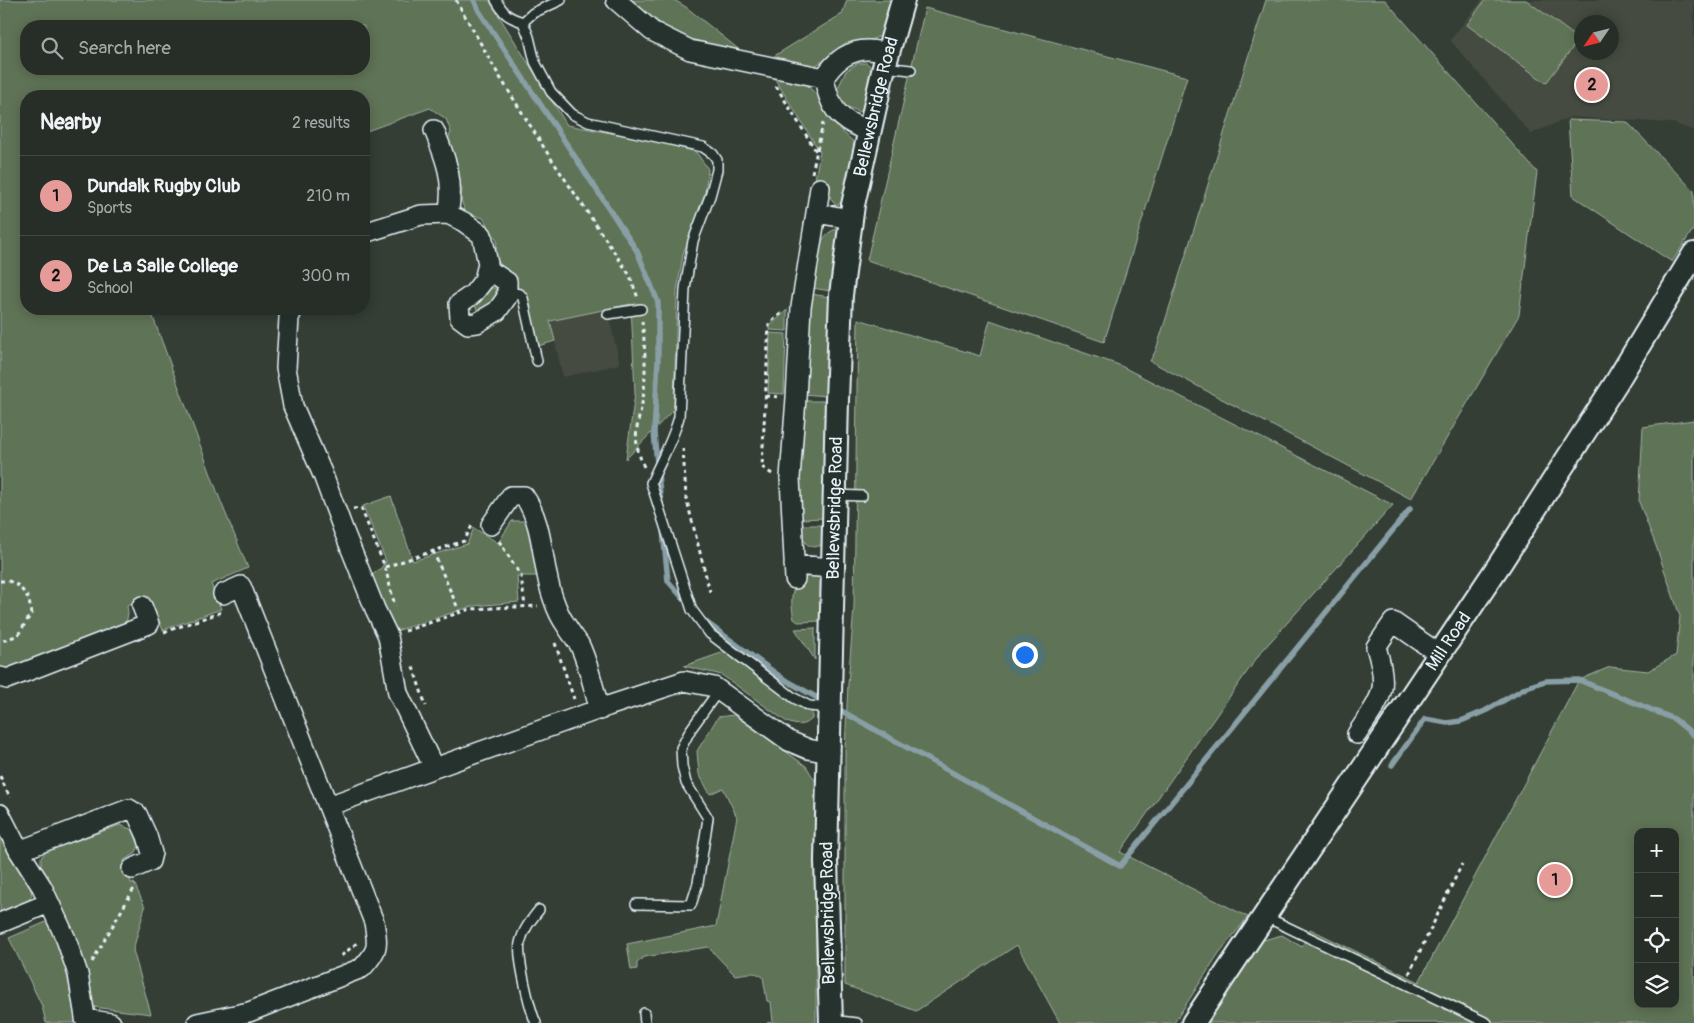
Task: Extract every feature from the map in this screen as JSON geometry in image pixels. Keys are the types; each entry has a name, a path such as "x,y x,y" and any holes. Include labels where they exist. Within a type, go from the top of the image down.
{"street":[{"path":"616,0 652,30 690,50 824,78"},
{"name":"Bellewsbridge Road","path":"830,1022 826,862 834,495 841,295 851,219 869,131 903,0"},
{"path":"869,131 854,126 840,116 829,100 824,78 833,65 850,53 868,50 886,60"},
{"path":"434,130 447,162 451,186 451,201 448,214"},
{"path":"820,188 801,307 790,481 794,572 833,568"},
{"path":"816,213 851,219"},
{"path":"370,231 421,215 448,214 464,222 482,235 488,264 486,272 484,280 473,294 459,304 460,318 468,324 477,323 497,311 507,297 507,282 495,274 486,272"},
{"name":"Mill Road","path":"1193,1023 1439,654 1616,383 1694,254"},
{"path":"286,315 286,368 293,406 323,474 375,609 388,636 398,693 434,768"},
{"path":"489,530 511,496 524,496 536,520 545,559 547,581 553,599 564,624 578,644 597,701"},
{"path":"197,1023 251,1018 362,968 373,957 377,944 374,922 241,586 223,594"},
{"path":"0,677 8,679 149,624 142,606"},
{"path":"1357,734 1380,699 1384,681 1376,646 1393,622 1439,654"},
{"path":"328,806 434,768 597,701 684,681 714,687 789,741 808,749 829,753"},
{"path":"19,851 129,809 137,814 152,853 150,861 132,869"},
{"path":"0,814 19,851 42,887 66,940 78,974 85,1021 112,1023"},
{"path":"0,923 49,903"}],"lane":[{"path":"496,0 503,13 522,22 529,37 535,62 552,92 572,114 588,122 703,147 713,154 717,160 717,170 710,196 693,241 685,289 679,417 674,435 651,483 692,610 701,623 710,634 794,698 808,706 830,708"},
{"path":"522,22 534,13 561,0"},
{"path":"886,60 911,70"},
{"path":"507,292 520,294 523,298 537,361"},
{"path":"608,314 641,309"},
{"path":"834,495 862,496"},
{"path":"636,904 691,905 698,883 708,818 686,783 682,766 681,748 691,729 719,690"},
{"path":"536,1023 531,1013 519,945 526,926 539,910"},
{"path":"1264,915 1487,1023"},
{"path":"644,1013 645,1023"},
{"path":"830,1022 857,1023"}],"path":[{"path":"456,0 498,74 548,154 629,274 641,309 645,349 644,392 636,432 637,451 651,483"},
{"path":"762,65 816,151"},
{"path":"820,188 810,182 829,100"},
{"path":"790,481 781,480 762,466 770,323 789,307 801,307"},
{"path":"674,435 683,445 686,497 710,592"},
{"path":"351,502 354,510 361,508 384,567 397,613"},
{"path":"384,567 464,541 472,524 489,530 521,576 525,606"},
{"path":"433,551 460,613"},
{"path":"0,581 9,581 19,586 29,599 30,614 18,635 0,642"},
{"path":"388,636 470,609 542,606 553,599"},
{"path":"149,624 154,636 248,603"},
{"path":"552,634 574,700"},
{"path":"411,660 429,715"},
{"path":"565,703 574,700 597,701"},
{"path":"1405,983 1462,864"},
{"path":"91,965 137,886 132,869"}],"shaded area":[{"path":"1482,0 1694,0 1694,131 1673,123 1570,117 1531,134 1450,40"},
{"path":"607,308 620,364 563,377 550,321"}],"green space":[{"path":"0,0 489,0 567,125 655,141 696,152 708,169 705,193 683,254 677,291 674,409 626,459 635,393 631,304 550,321 555,341 538,346 526,294 514,288 507,272 495,258 497,240 483,218 465,212 461,199 462,189 447,142 451,132 446,119 430,108 370,130 370,90 20,90 20,315 152,315 221,502 248,568 211,584 221,609 163,630 148,596 127,606 126,624 117,630 8,668 0,667"},
{"path":"630,0 674,0 686,7 742,52 688,39 664,26"},
{"path":"847,0 894,0 884,35 850,47 814,66 801,68 771,58 842,14"},
{"path":"1266,0 1385,0 1537,172 1519,315 1411,499 1150,361 1156,350"},
{"path":"1485,0 1526,0 1574,35 1574,46 1546,83 1467,25"},
{"path":"925,8 1187,77 1104,342 867,260"},
{"path":"858,63 867,63 875,71 865,114 843,105 837,90 846,71"},
{"path":"773,76 806,84 822,100 834,124 857,145 845,200 836,206 825,189 814,185 820,152"},
{"path":"1568,120 1627,122 1694,191 1694,228 1672,262 1573,196"},
{"path":"840,228 831,291 812,288 817,252 825,237 831,231"},
{"path":"491,288 495,288 496,295 494,301 483,311 477,310 475,305"},
{"path":"810,294 830,297 826,396 803,394"},
{"path":"787,310 787,331 770,330 770,326"},
{"path":"858,319 980,356 990,320 1119,365 1393,505 1261,652 1120,852 1248,917 1219,953 1174,1023 1060,1023 1017,945 916,1011 845,985 845,751 854,608"},
{"path":"770,333 786,334 784,394 768,393"},
{"path":"804,401 826,401 824,518 800,519 799,476"},
{"path":"1694,420 1694,1023 1203,1023 1256,942 1282,935 1302,947 1310,929 1419,982 1579,680 1610,667 1648,671 1676,655 1680,616 1639,502 1643,427"},
{"path":"391,496 413,561 467,544 474,528 498,543 512,521 526,521 531,532 538,576 517,576 519,602 473,606 393,632 370,577 386,561 363,506"},
{"path":"801,525 823,525 823,544 813,547 809,546 802,535"},
{"path":"813,575 820,578 821,581 820,621 798,622 794,619 793,592 799,582"},
{"path":"815,628 815,660 795,629"},
{"path":"727,651 802,709 812,712 812,719 800,725 787,722 722,675 684,666"},
{"path":"734,715 806,766 819,787 816,1023 767,1023 773,1022 771,1002 767,1001 763,977 753,973 735,975 708,947 644,957 637,963 637,969 631,970 627,944 716,926 737,817 723,788 710,794 699,774 697,751 718,717"},
{"path":"120,825 133,830 139,846 135,854 124,860 131,883 134,883 145,907 133,950 151,1014 93,1007 89,1002 41,868 41,857 48,851"},
{"path":"0,837 30,885 32,895 25,905 0,914"},
{"path":"46,922 58,943 62,956 76,1023 46,1023 42,1006 9,938"}],"waterway":[{"path":"474,0 479,11 637,251 658,302 658,360 654,433 661,504"},
{"path":"836,708 1120,866 1410,509"},
{"path":"663,531 668,581 688,604"},
{"path":"703,620 782,678 823,701"},
{"path":"1392,765 1425,719 1447,723 1461,721 1485,711 1527,687 1545,681 1579,680 1674,719 1694,735"}],"place":[{"name":"De La Salle College","path":"1592,85"},
{"name":"Dundalk Rugby Club","path":"1555,880"}]}
